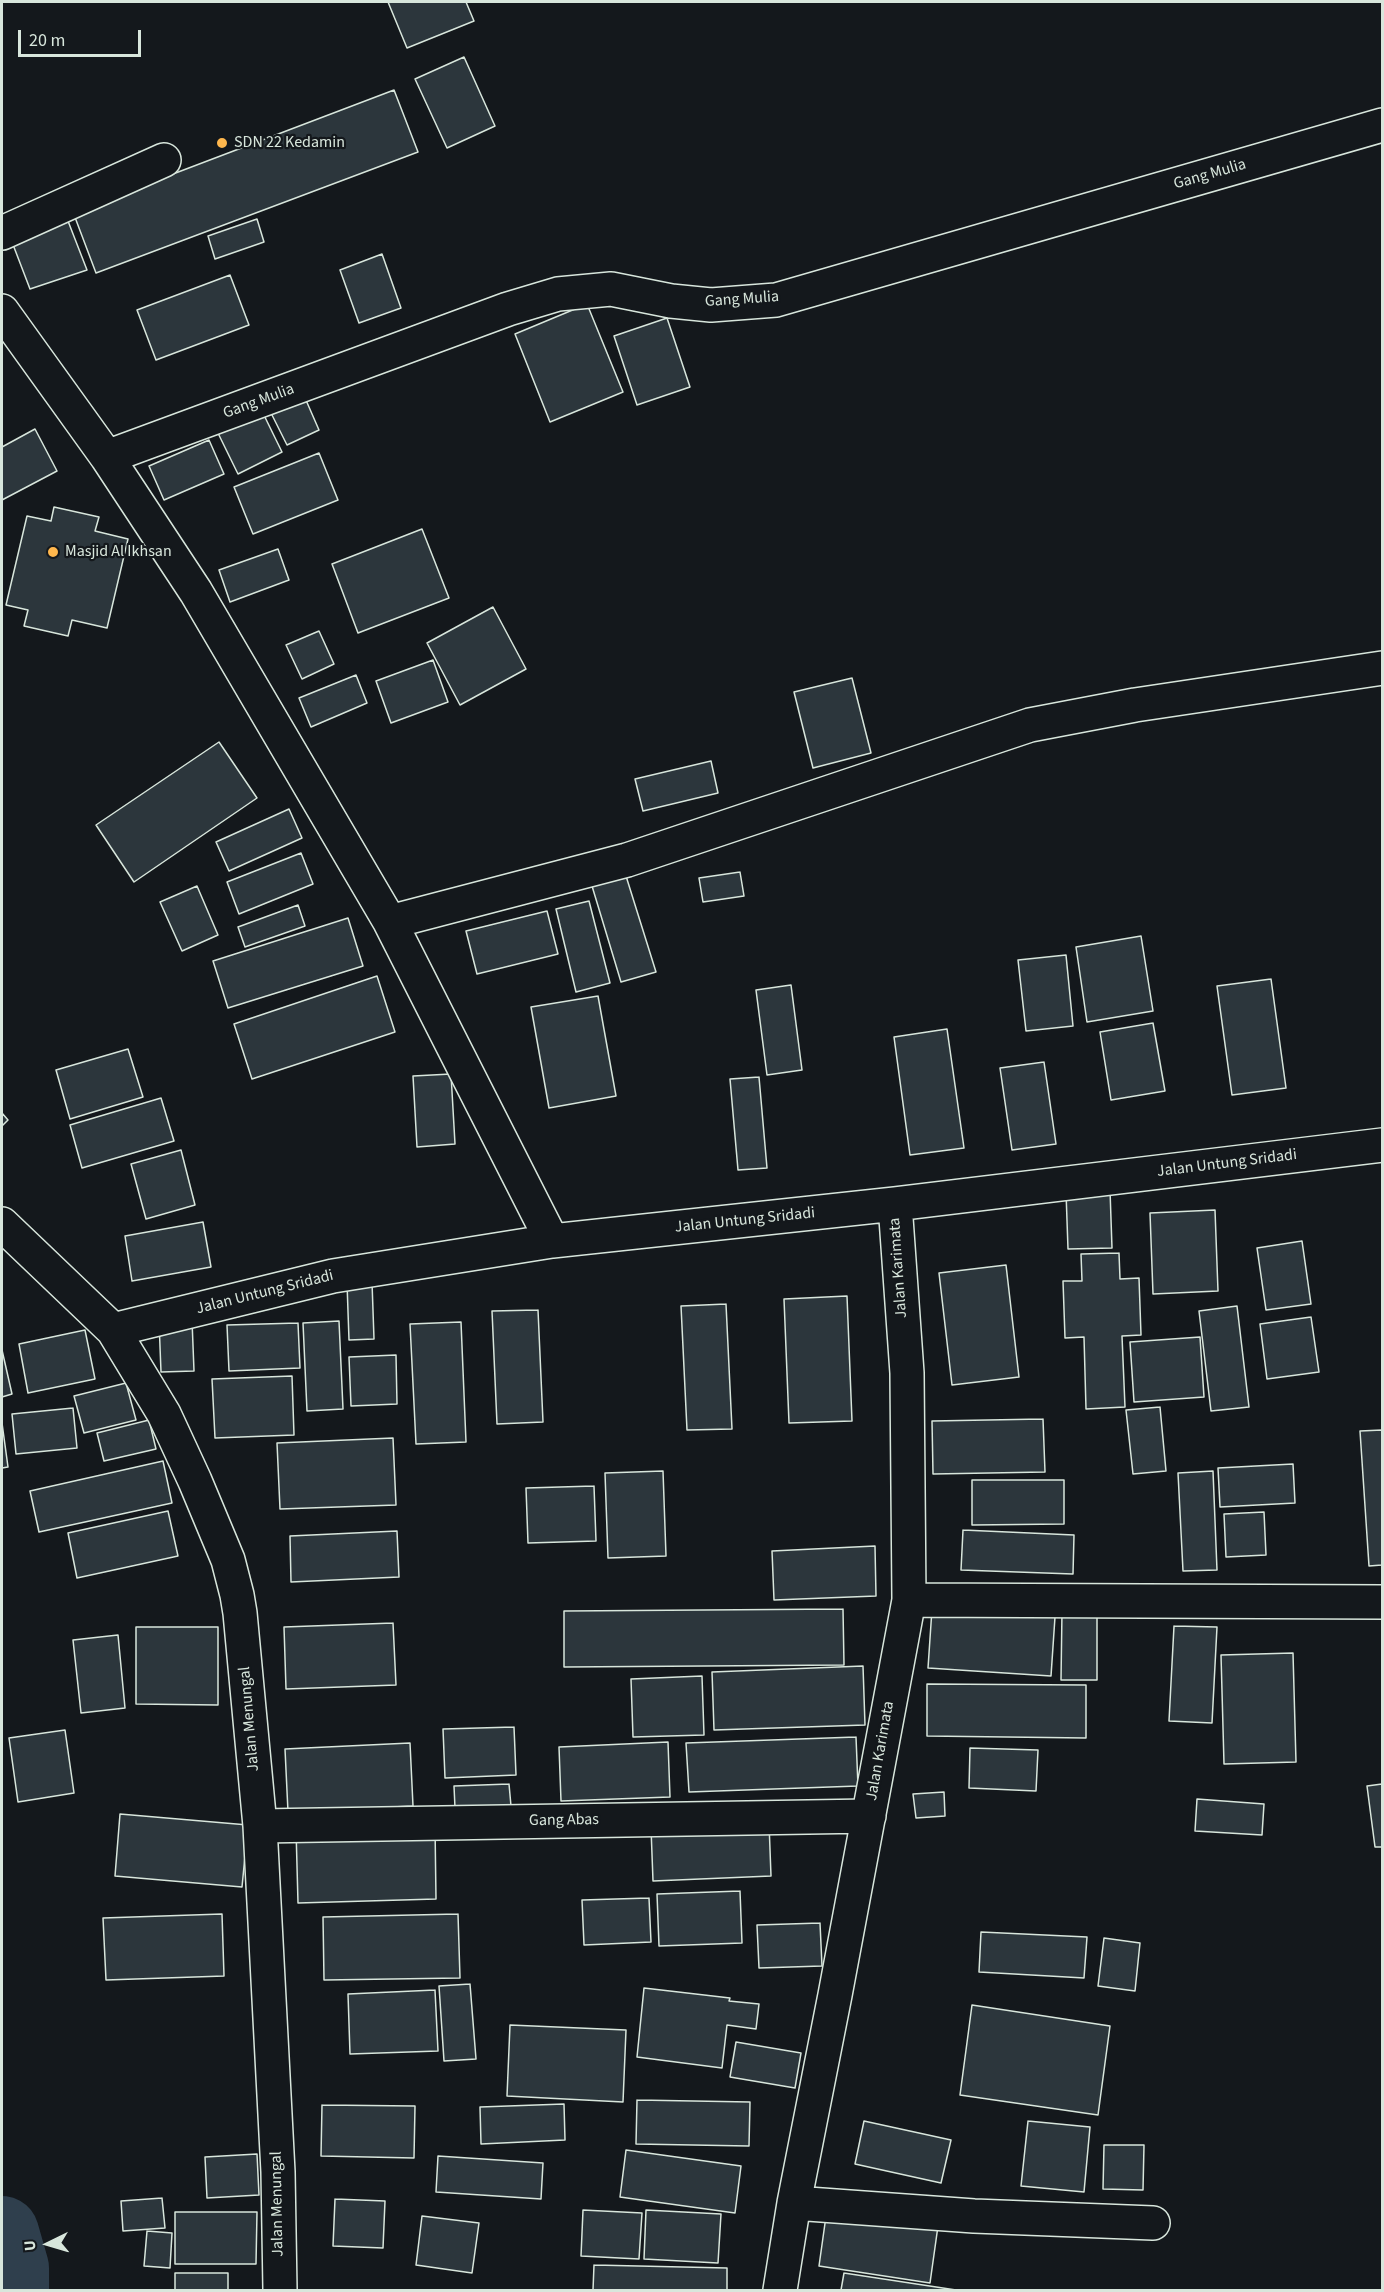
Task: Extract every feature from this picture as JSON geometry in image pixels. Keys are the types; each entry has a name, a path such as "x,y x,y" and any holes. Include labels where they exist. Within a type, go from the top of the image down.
{"street":[{"name":"Gang Mulia","path":"107,458 508,309 558,294 611,289 671,301 711,305 776,300 1383,125"},
{"path":"2,233 164,160"},
{"path":"2,311 107,458 196,592 390,922 552,1241"},
{"path":"390,922 627,860 1030,725 1135,705 1383,668"},
{"name":"Jalan Untung Sridadi","path":"113,1330 333,1276 552,1241 895,1204 1383,1145"},
{"name":"Jalan Karimata","path":"780,2290 794,2203 909,1600 907,1373 895,1204"},
{"name":"Jalan Menungal","path":"2,1224 113,1330 164,1414 228,1560 240,1613 260,1826 278,2172 280,2290"},
{"path":"909,1600 1383,1602"},
{"name":"Gang Abas","path":"260,1826 869,1816"},
{"path":"794,2203 974,2216 1153,2223"}],"building":[{"path":"388,2 466,2 474,21 407,48"},
{"path":"464,57 495,126 447,148 415,79"},
{"path":"394,90 418,152 96,273 73,212"},
{"path":"257,219 264,242 215,259 208,236"},
{"path":"68,221 87,270 30,289 12,242"},
{"path":"382,254 401,308 359,323 340,270"},
{"path":"230,275 249,325 156,360 137,310"},
{"path":"587,304 623,392 550,422 515,334"},
{"path":"667,318 690,387 637,405 614,336"},
{"path":"302,391 319,430 287,445 268,407"},
{"path":"259,405 282,452 238,474 215,427"},
{"path":"35,429 57,471 2,500 2,447"},
{"path":"209,440 224,474 164,500 149,466"},
{"path":"319,453 338,500 253,534 234,487"},
{"path":"54,507 99,517 95,531 128,539 107,628 72,620 68,636 24,626 28,610 6,605 27,516 51,521"},
{"path":"422,529 449,598 358,633 332,564"},
{"path":"278,549 289,580 230,602 219,570"},
{"path":"493,607 526,669 460,705 427,643"},
{"path":"319,631 334,664 302,679 286,645"},
{"path":"433,660 448,702 391,723 376,681"},
{"path":"356,675 367,703 311,727 299,698"},
{"path":"852,678 871,753 813,768 794,692"},
{"path":"219,742 257,798 134,882 96,825"},
{"path":"711,761 718,793 643,811 635,779"},
{"path":"289,809 302,838 229,871 216,842"},
{"path":"301,853 313,884 239,914 227,882"},
{"path":"740,872 744,896 703,902 699,878"},
{"path":"626,876 656,972 621,982 592,886"},
{"path":"197,886 218,935 182,951 160,902"},
{"path":"589,901 610,983 576,992 556,909"},
{"path":"298,905 305,926 245,947 238,927"},
{"path":"547,911 558,954 477,974 466,931"},
{"path":"348,918 363,966 228,1008 213,961"},
{"path":"1141,936 1153,1011 1087,1022 1076,947"},
{"path":"1066,955 1073,1026 1026,1031 1018,960"},
{"path":"377,976 395,1032 252,1079 234,1024"},
{"path":"1271,979 1286,1088 1232,1095 1217,986"},
{"path":"791,985 802,1070 767,1075 756,990"},
{"path":"598,996 616,1096 549,1108 531,1007"},
{"path":"1153,1023 1165,1091 1111,1100 1100,1032"},
{"path":"947,1029 964,1148 910,1155 894,1037"},
{"path":"128,1049 143,1097 70,1119 56,1070"},
{"path":"1044,1062 1056,1144 1012,1150 1000,1068"},
{"path":"451,1074 455,1144 417,1147 413,1076"},
{"path":"759,1077 767,1168 738,1170 730,1079"},
{"path":"161,1098 174,1141 82,1168 70,1125"},
{"path":"2,1113 8,1120 2,1126"},
{"path":"181,1150 195,1205 146,1219 131,1164"},
{"path":"1110,1190 1112,1248 1068,1249 1066,1192"},
{"path":"1215,1210 1218,1291 1153,1294 1150,1213"},
{"path":"203,1222 211,1267 132,1281 125,1236"},
{"path":"1302,1241 1311,1304 1266,1310 1257,1248"},
{"path":"1119,1253 1120,1279 1139,1278 1141,1335 1122,1336 1125,1407 1086,1409 1084,1337 1065,1338 1063,1281 1082,1281 1081,1254"},
{"path":"1006,1265 1019,1377 952,1385 939,1273"},
{"path":"372,1282 374,1339 349,1340 347,1283"},
{"path":"847,1296 852,1421 789,1423 784,1299"},
{"path":"726,1304 732,1429 687,1430 681,1306"},
{"path":"1237,1306 1249,1407 1211,1411 1199,1311"},
{"path":"538,1310 543,1422 497,1424 492,1311"},
{"path":"1311,1317 1319,1372 1267,1379 1260,1324"},
{"path":"192,1320 194,1371 161,1372 159,1321"},
{"path":"339,1321 343,1409 307,1411 303,1323"},
{"path":"461,1322 466,1442 416,1444 410,1324"},
{"path":"298,1323 300,1368 229,1371 227,1325"},
{"path":"85,1330 95,1379 28,1393 19,1344"},
{"path":"1200,1337 1204,1397 1134,1402 1130,1342"},
{"path":"2,1350 12,1394 2,1397"},
{"path":"396,1355 397,1404 351,1406 349,1357"},
{"path":"292,1376 294,1435 215,1438 212,1379"},
{"path":"126,1383 136,1420 84,1433 74,1396"},
{"path":"1160,1407 1166,1471 1133,1474 1126,1410"},
{"path":"73,1408 77,1448 16,1454 12,1414"},
{"path":"1043,1419 1045,1472 933,1474 932,1421"},
{"path":"149,1420 156,1449 104,1461 97,1433"},
{"path":"2,1423 8,1467 2,1468"},
{"path":"1382,1430 1382,1565 1369,1566 1360,1431"},
{"path":"393,1438 396,1505 280,1509 277,1443"},
{"path":"163,1461 172,1503 39,1532 30,1491"},
{"path":"1293,1464 1295,1503 1220,1507 1218,1468"},
{"path":"663,1471 666,1556 608,1558 605,1473"},
{"path":"1213,1471 1217,1570 1183,1571 1178,1473"},
{"path":"972,1480 1064,1480 1064,1524 972,1525"},
{"path":"594,1486 596,1541 528,1543 526,1488"},
{"path":"168,1511 178,1556 77,1578 68,1533"},
{"path":"1264,1512 1266,1555 1226,1557 1224,1514"},
{"path":"963,1530 1074,1535 1073,1574 961,1570"},
{"path":"397,1531 399,1577 291,1582 290,1536"},
{"path":"875,1546 876,1596 774,1600 772,1551"},
{"path":"843,1609 844,1665 564,1667 564,1611"},
{"path":"932,1609 1055,1617 1051,1676 928,1668"},
{"path":"1062,1611 1097,1611 1097,1680 1061,1680"},
{"path":"393,1623 396,1685 286,1689 284,1627"},
{"path":"1174,1626 1217,1627 1212,1723 1169,1721"},
{"path":"136,1627 218,1627 218,1705 136,1704"},
{"path":"118,1635 125,1708 81,1713 73,1640"},
{"path":"1293,1653 1296,1762 1224,1764 1221,1655"},
{"path":"863,1666 865,1725 714,1730 712,1672"},
{"path":"702,1676 704,1735 633,1737 631,1679"},
{"path":"927,1684 1086,1685 1086,1738 927,1736"},
{"path":"514,1727 516,1775 445,1778 443,1729"},
{"path":"65,1730 74,1793 18,1802 9,1738"},
{"path":"856,1737 858,1786 689,1792 686,1743"},
{"path":"668,1742 670,1797 561,1801 559,1747"},
{"path":"410,1743 413,1806 288,1812 285,1749"},
{"path":"970,1748 1038,1750 1036,1791 969,1788"},
{"path":"509,1784 511,1806 455,1808 454,1786"},
{"path":"1382,1784 1382,1847 1375,1847 1367,1786"},
{"path":"944,1792 945,1816 916,1818 913,1794"},
{"path":"1197,1799 1264,1804 1262,1835 1195,1831"},
{"path":"120,1814 248,1825 242,1887 115,1876"},
{"path":"769,1823 771,1876 653,1881 651,1828"},
{"path":"435,1825 436,1899 298,1903 296,1829"},
{"path":"740,1891 742,1943 659,1946 657,1894"},
{"path":"649,1898 651,1942 584,1945 582,1900"},
{"path":"222,1914 224,1976 106,1980 103,1918"},
{"path":"458,1914 460,1978 324,1980 323,1917"},
{"path":"820,1923 822,1966 759,1968 757,1925"},
{"path":"981,1932 1087,1937 1084,1978 979,1972"},
{"path":"1104,1938 1140,1943 1135,1991 1098,1986"},
{"path":"470,1984 476,2059 444,2061 439,1986"},
{"path":"644,1988 730,1998 729,2001 759,2004 756,2029 727,2025 722,2068 637,2057"},
{"path":"435,1990 438,2051 350,2054 348,1994"},
{"path":"972,2005 1110,2026 1098,2115 960,2095"},
{"path":"510,2025 626,2030 623,2102 507,2096"},
{"path":"736,2042 801,2053 795,2088 730,2077"},
{"path":"637,2100 750,2102 749,2146 636,2144"},
{"path":"564,2104 565,2140 481,2144 480,2107"},
{"path":"322,2105 415,2106 414,2158 321,2156"},
{"path":"864,2121 951,2140 941,2183 855,2164"},
{"path":"1028,2121 1090,2127 1084,2192 1021,2186"},
{"path":"1104,2145 1144,2145 1143,2190 1103,2189"},
{"path":"626,2150 741,2166 735,2213 620,2197"},
{"path":"257,2154 259,2195 207,2198 205,2157"},
{"path":"438,2156 543,2163 541,2199 436,2192"},
{"path":"162,2198 165,2228 123,2231 121,2201"},
{"path":"335,2199 385,2201 383,2248 333,2246"},
{"path":"827,2209 938,2226 930,2283 819,2266"},
{"path":"583,2210 642,2213 639,2259 581,2256"},
{"path":"646,2210 721,2214 718,2263 644,2259"},
{"path":"175,2212 257,2212 256,2264 175,2264"},
{"path":"422,2216 479,2223 472,2273 416,2265"},
{"path":"147,2231 172,2233 170,2268 144,2266"},
{"path":"594,2265 727,2268 727,2290 593,2290"},
{"path":"175,2273 228,2273 228,2290 175,2290"},
{"path":"844,2273 956,2290 841,2290"}],"waterway":[{"path":"2,2233 12,2268 12,2290"}],"place":[{"name":"SDN 22 Kedamin","path":"222,143"},
{"name":"Masjid Al Ikhsan","path":"53,552"}]}
